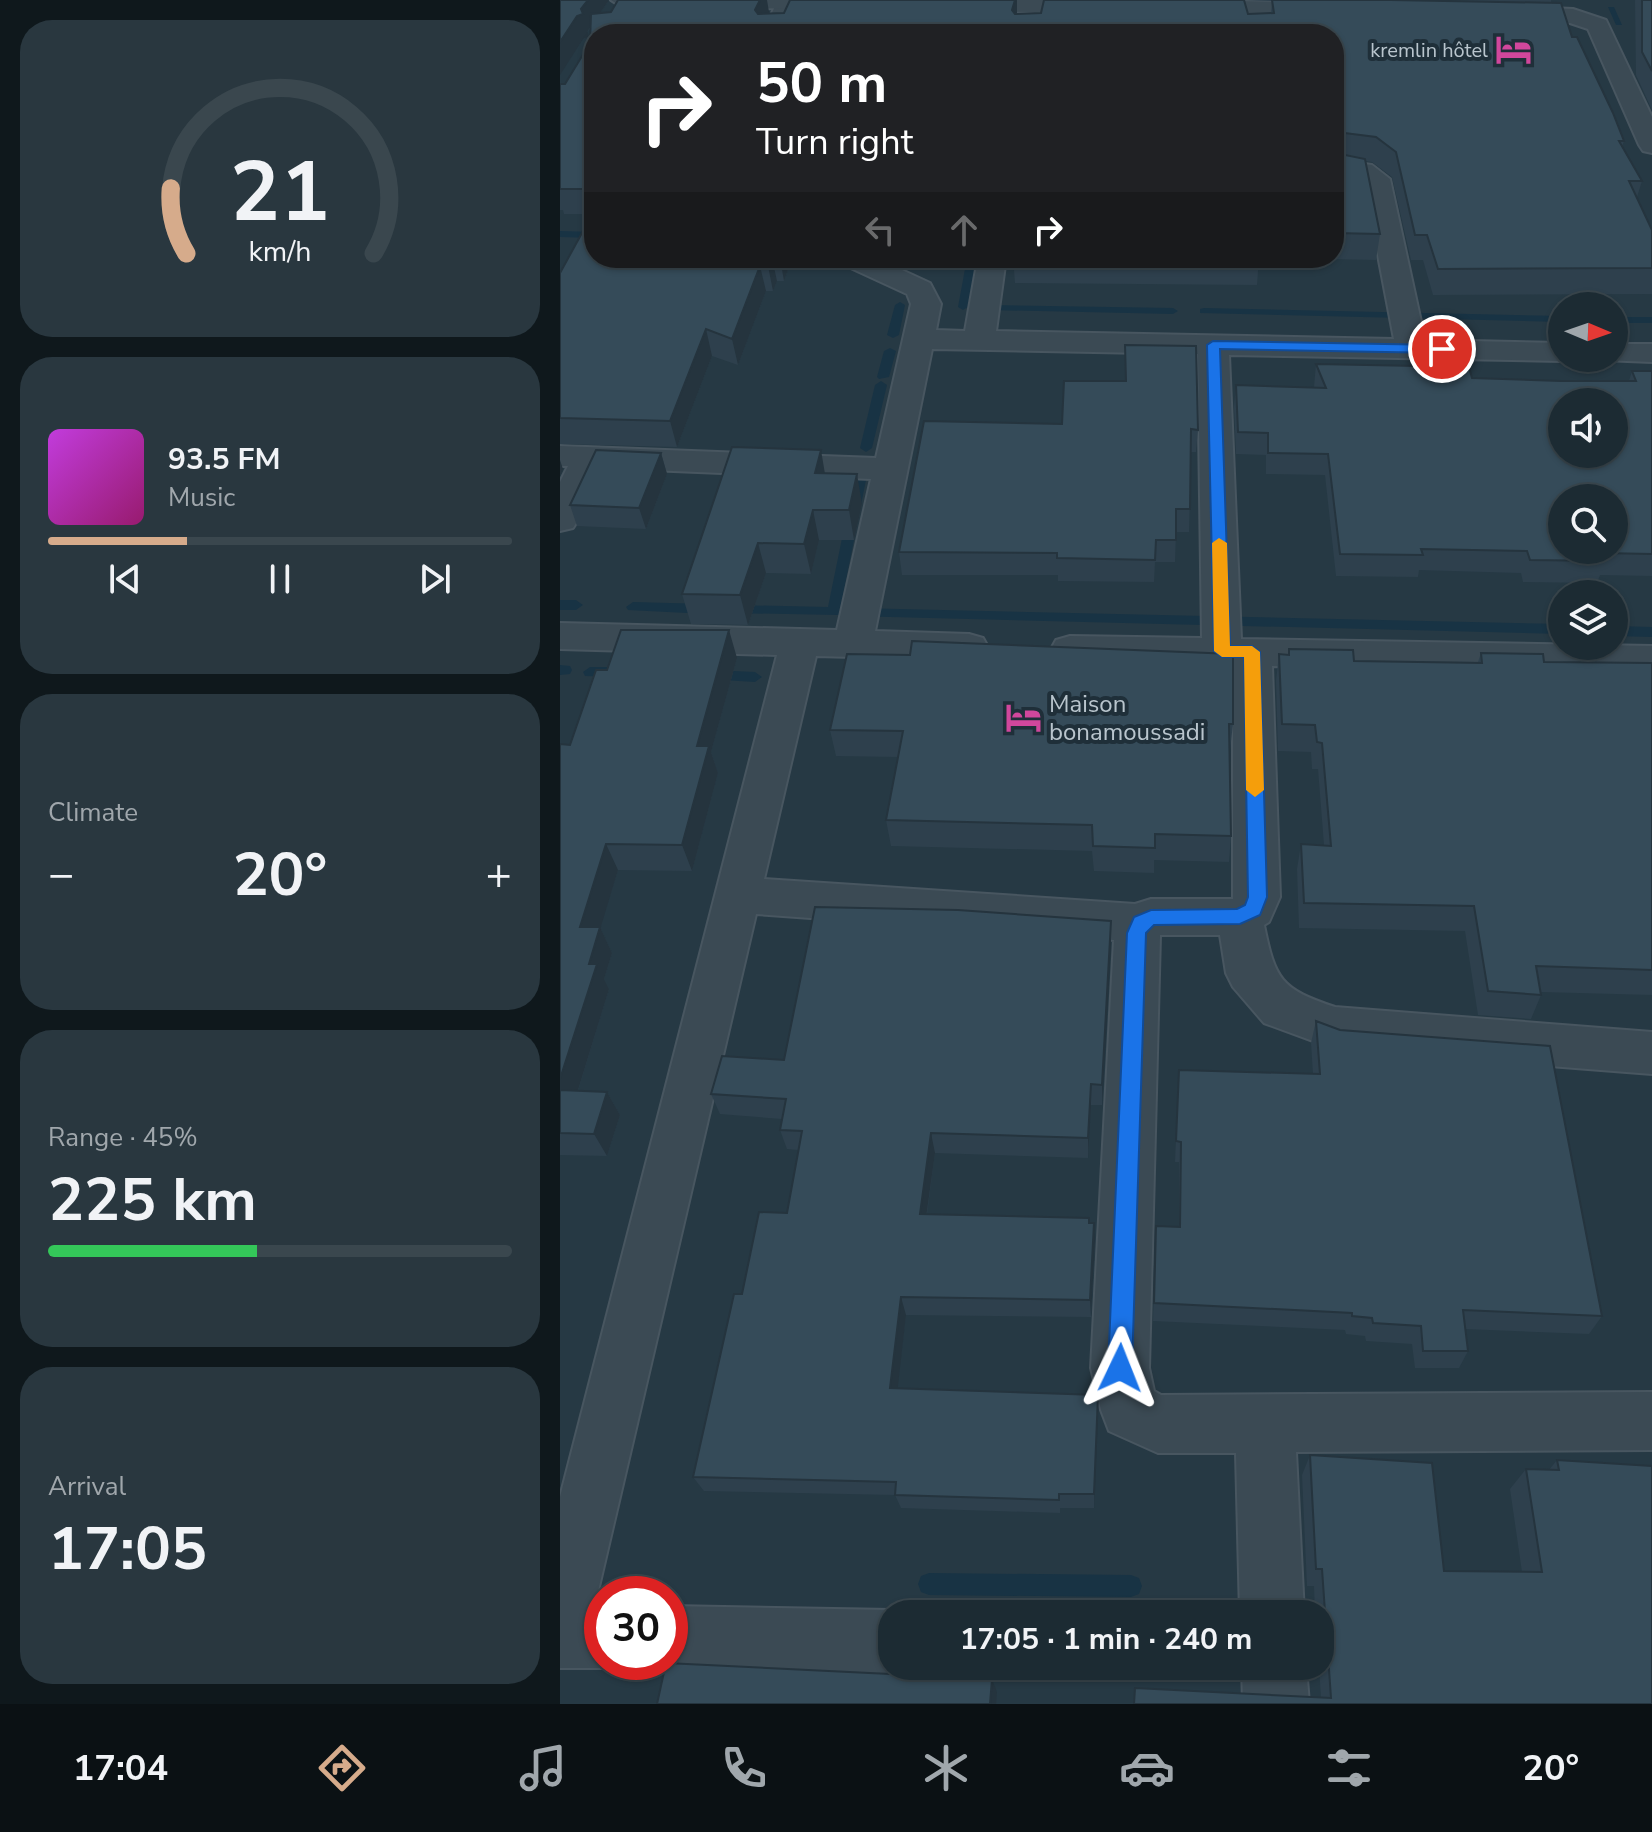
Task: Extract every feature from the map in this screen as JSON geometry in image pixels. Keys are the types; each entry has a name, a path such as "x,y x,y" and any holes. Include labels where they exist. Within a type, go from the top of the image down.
{"street":[{"path":"609,23 622,0 878,2"},
{"path":"778,24 788,2"},
{"path":"940,3 1096,3 1124,6"},
{"path":"1030,24 1033,4"},
{"path":"1168,7 1347,10"},
{"path":"1255,9 1257,24"},
{"path":"1484,13 1585,18 1598,25 1628,64 1652,145"},
{"path":"1344,168 1359,169 1377,179 1411,348"},
{"path":"853,645 926,304 920,289 874,268"},
{"path":"979,340 990,268"},
{"path":"919,339 1548,352"},
{"path":"738,895 1141,923 1151,917 1240,917 1253,909 1257,897 1213,345"},
{"path":"1628,353 1652,353"},
{"path":"560,520 574,457 890,469"},
{"path":"560,636 799,644 1652,659"},
{"path":"560,1620 799,644"},
{"path":"1240,917 1250,973 1281,1009 1335,1028 1652,1053"},
{"path":"1141,923 1137,933 1120,1368 1130,1410 1158,1424 1652,1421"},
{"path":"1265,1424 1271,1600"},
{"path":"560,1636 584,1636"},
{"path":"688,1638 878,1642"},
{"path":"1275,1680 1276,1704"}],"building":[{"path":"560,0 588,0 581,9 583,14 577,16 560,42"},
{"path":"618,0 760,0 755,10 758,14 784,13 790,0 1015,0 1012,10 1015,14 1041,13 1044,0 1244,0 1248,14 1274,13 1272,0 1561,3 1572,37 1577,37 1613,113 1624,141 1619,141 1642,181 1629,181 1652,230 1652,268 1438,269 1427,235 1415,235 1396,152 1376,137 1344,133 1344,24 591,24 591,14 611,12"},
{"path":"1642,0 1652,0 1652,71 1642,52"},
{"path":"584,53 584,189 560,189 560,84 565,84"},
{"path":"1344,155 1365,159 1380,234 1344,233"},
{"path":"584,229 584,268 759,268 732,339 706,329 670,421 560,418 560,273"},
{"path":"1125,345 1196,346 1198,430 1191,429 1190,509 1176,509 1176,540 1156,540 1155,560 1057,558 1057,553 899,552 924,421 1062,424 1064,381 1126,381"},
{"path":"1316,364 1469,367 1472,378 1561,381 1636,381 1632,371 1652,371 1652,554 1628,554 1628,484 1548,484 1548,560 1530,560 1527,551 1421,549 1423,555 1340,554 1328,454 1268,453 1268,433 1238,432 1236,385 1326,388"},
{"path":"732,447 821,450 815,473 857,474 849,510 813,510 804,544 758,543 740,595 682,594"},
{"path":"596,450 661,453 639,508 570,505"},
{"path":"621,630 729,630 697,746 709,746 682,845 606,844 580,927 600,927 589,964 597,964 560,1079 560,744 570,745 596,670 607,670"},
{"path":"912,641 1233,654 1233,724 1229,724 1231,836 1155,834 1155,848 1093,846 1092,825 886,820 903,731 830,730 847,654 910,655"},
{"path":"1289,649 1353,650 1354,661 1482,663 1481,653 1543,654 1544,662 1652,663 1652,970 1536,966 1541,995 1488,991 1474,906 1304,903 1301,844 1331,846 1322,743 1317,742 1315,725 1282,724 1279,654 1289,655"},
{"path":"815,907 958,910 1111,921 1102,1085 1091,1084 1088,1138 931,1133 920,1214 1089,1218 1089,1223 1094,1223 1090,1300 901,1297 890,1388 1098,1395 1094,1494 1059,1494 1059,1500 895,1495 896,1482 693,1477 734,1294 742,1294 759,1212 787,1213 802,1131 780,1130 786,1099 711,1094 722,1056 784,1060"},
{"path":"1316,1021 1340,1030 1550,1046 1602,1316 1463,1310 1468,1351 1423,1351 1421,1326 1373,1323 1372,1318 1352,1316 1352,1313 1154,1303 1156,1226 1180,1227 1181,1142 1176,1141 1179,1070 1320,1074"},
{"path":"560,1090 607,1092 594,1134 560,1133"},
{"path":"1310,1455 1432,1463 1444,1571 1542,1572 1526,1469 1559,1470 1557,1460 1652,1466 1652,1704 1134,1704 1135,1688 1331,1698 1330,1680 1334,1680 1334,1600 1324,1600 1322,1569 1316,1569"},
{"path":"688,1664 878,1673 878,1680 992,1680 990,1704 657,1704 662,1680 688,1680"}],"waterway":[{"path":"1611,9 1619,23"},
{"path":"560,234 584,235"},
{"path":"963,307 970,268"},
{"path":"893,335 900,305"},
{"path":"992,308 1173,311"},
{"path":"1204,311 1548,319"},
{"path":"1628,320 1652,320"},
{"path":"883,377 890,351"},
{"path":"866,448 881,385"},
{"path":"734,610 834,612 864,460"},
{"path":"560,605 576,605"},
{"path":"633,607 707,609"},
{"path":"856,613 1548,629"},
{"path":"1628,631 1652,632"},
{"path":"560,670 565,670"},
{"path":"590,672 617,672"},
{"path":"712,675 755,677"},
{"path":"929,1584 1131,1586"}],"slow traffic":[{"path":"1219,543 1222,651 1252,652 1255,790"}],"place":[{"name":"kremlin hôtel","path":"1514,50"},
{"name":"Maison bonamoussadi","path":"1023,718"}],"route":[{"path":"1120,1368 1137,933 1141,923 1151,917 1240,917 1253,909 1257,897 1252,652 1222,651 1213,345 1442,349"}]}
